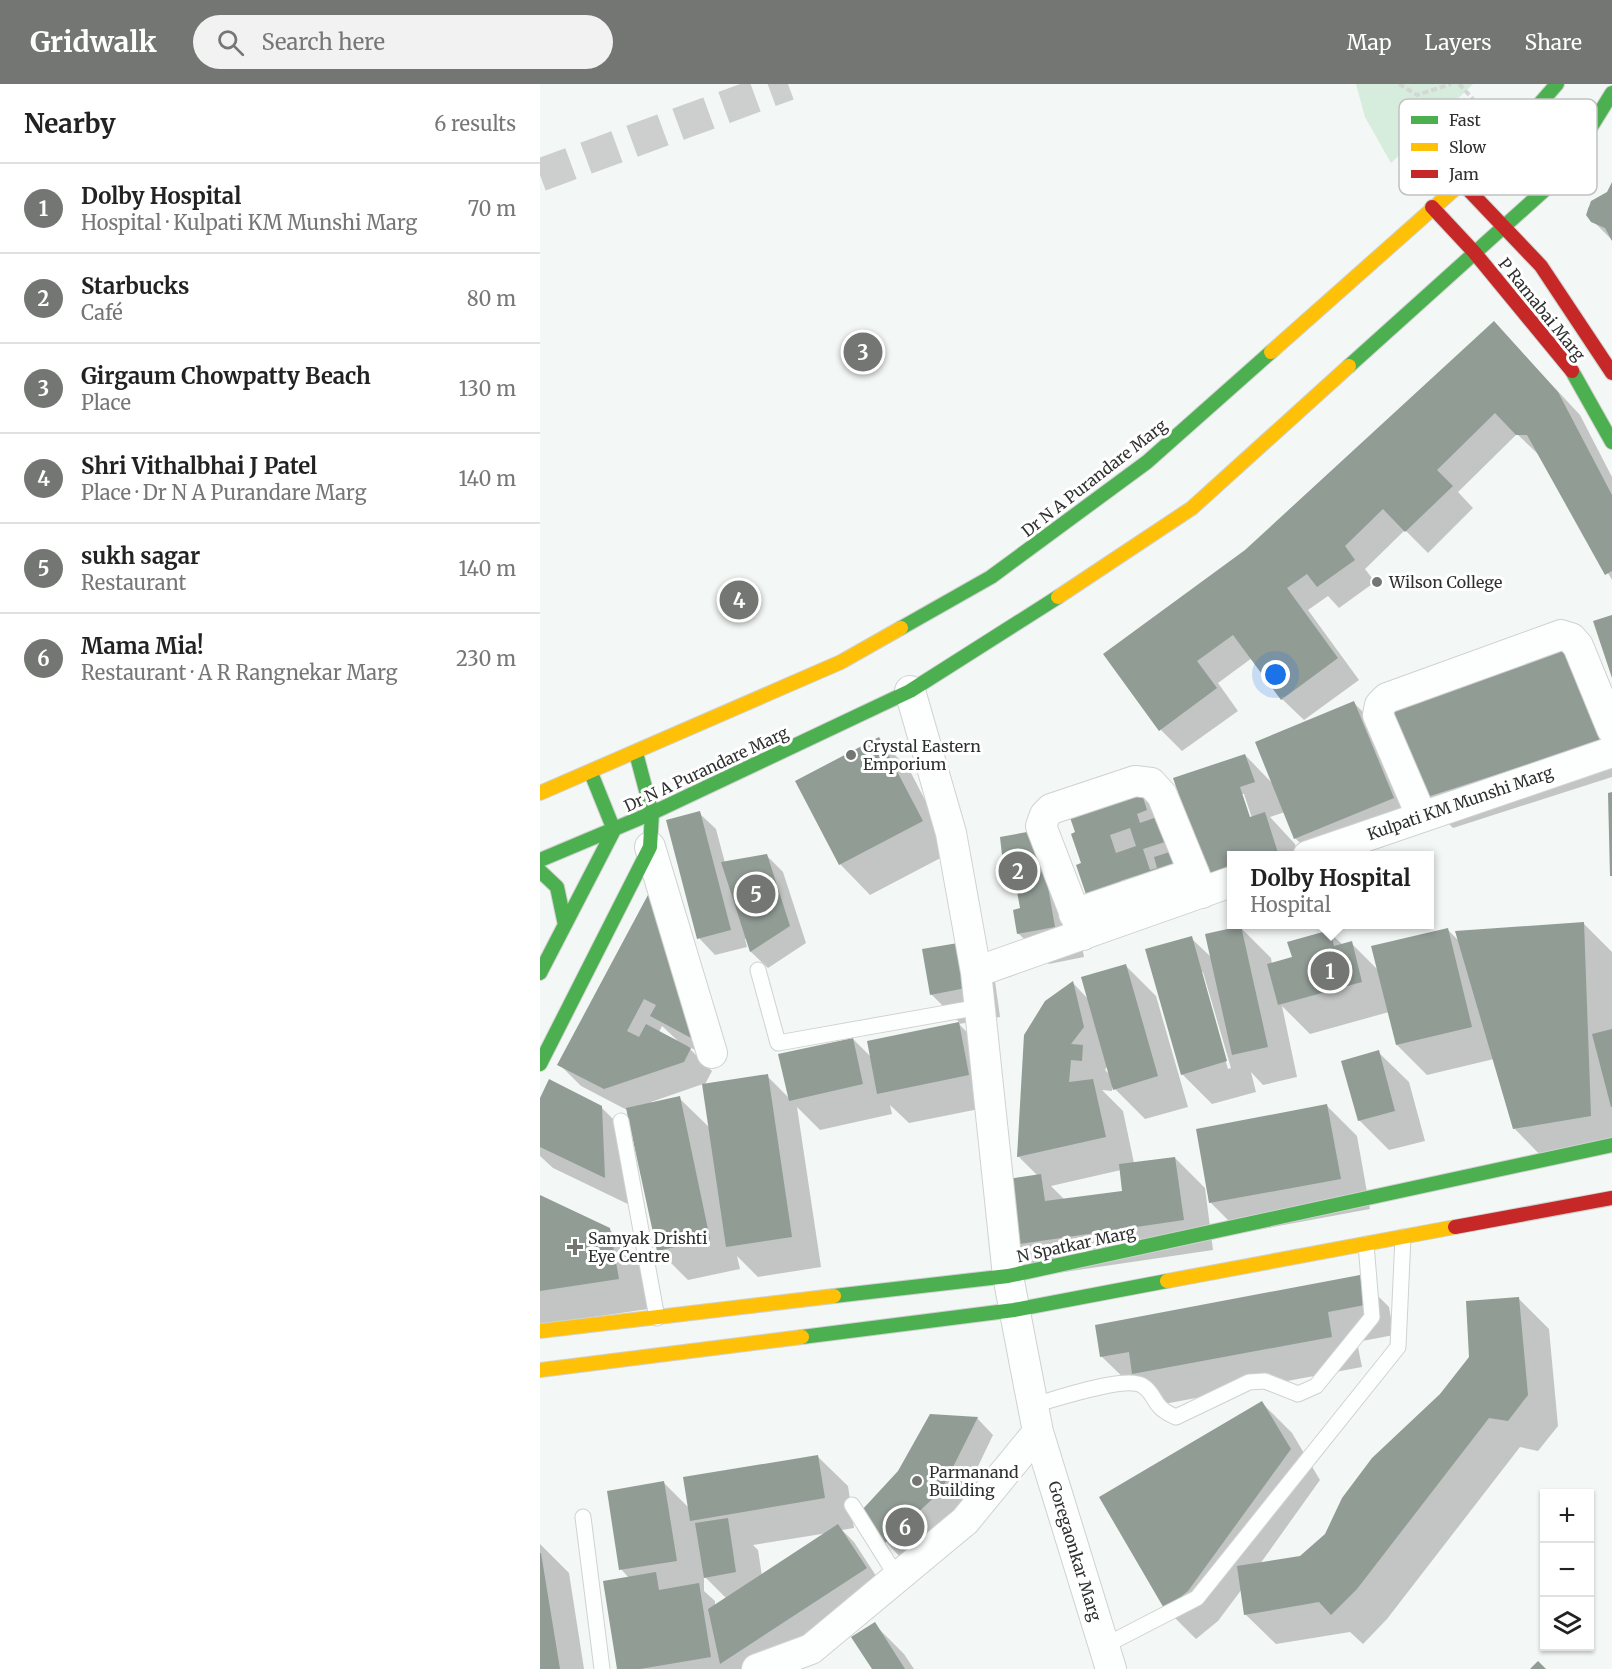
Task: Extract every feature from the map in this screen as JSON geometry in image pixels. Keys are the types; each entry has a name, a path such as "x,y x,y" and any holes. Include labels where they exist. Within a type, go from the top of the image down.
{"main road":[{"name":"Dr N A Purandare Marg","path":"1544,99 1557,84"},
{"name":"Dr N A Purandare Marg","path":"1597,117 1612,93"},
{"name":"Dr N A Purandare Marg","path":"540,793 591,773 841,663 991,577 1147,462 1446,195"},
{"name":"P Ramabai Marg","path":"1473,195 1541,267 1588,364 1612,442"},
{"name":"Dr N A Purandare Marg","path":"540,860 652,813 910,691 1019,623 1192,508 1539,195"},
{"name":"P Ramabai Marg","path":"1432,207 1474,252 1588,364 1612,372"},
{"path":"540,1064 650,847 652,813 636,753"},
{"path":"540,973 614,830 591,773"},
{"path":"540,871 549,876 558,887 566,925"},
{"name":"N Spatkar Marg","path":"540,1331 1008,1276 1612,1145"},
{"path":"540,1370 1014,1310 1612,1198"}],"street":[{"path":"1421,815 1378,715 1380,705 1387,698 1561,635 1571,638 1578,646 1612,729"},
{"name":"Goregaonkar Marg","path":"910,691 951,833 976,972 1008,1276 1036,1419 1108,1658"},
{"name":"Kulpati KM Munshi Marg","path":"1319,851 1612,752"},
{"path":"1079,924 1041,826 1044,815 1051,809 1135,782 1151,783 1162,795 1198,883"},
{"path":"650,847 712,1053"},
{"path":"976,972 1079,924 1198,883 1227,882"},
{"path":"773,1669 811,1649 965,1521 1036,1419"},
{"path":"757,1669 811,1649"}],"lane":[{"path":"758,970 778,1044 980,1007"},
{"path":"621,1121 657,1318"},
{"path":"1108,1658 1197,1598 1398,1347 1403,1237"},
{"path":"1036,1419 1128,1381 1144,1386 1161,1411 1176,1417 1249,1382 1265,1381 1298,1394 1316,1386 1372,1317 1366,1244"},
{"path":"852,1505 897,1577"},
{"path":"583,1517 602,1669"}],"path":[{"path":"1399,84 1417,95 1451,84"},
{"path":"1460,84 1473,99"}],"green space":[{"path":"1356,84 1473,84 1457,99 1399,99 1399,155 1391,163 1365,117"}],"building":[{"path":"1612,182 1612,241 1605,228 1591,222 1586,215 1591,201 1607,192"},
{"path":"1494,321 1558,392 1612,495 1612,571 1605,575 1527,435 1516,435 1495,413 1437,470 1453,486 1405,532 1383,509 1345,546 1355,560 1317,587 1307,574 1287,588 1338,658 1281,700 1233,635 1197,661 1217,688 1159,731 1103,654 1245,550"},
{"path":"1612,615 1612,678 1593,621"},
{"path":"1570,647 1600,741 1421,799 1391,705"},
{"path":"1354,701 1394,798 1294,839 1255,742"},
{"path":"879,737 923,821 839,865 795,781"},
{"path":"1245,754 1255,782 1240,787 1250,817 1265,812 1277,851 1227,851 1227,874 1208,880 1173,778"},
{"path":"1138,782 1147,810 1137,814 1140,823 1157,817 1165,842 1143,849 1150,870 1157,868 1154,857 1179,849 1187,873 1140,889 1136,876 1120,881 1124,894 1090,906 1076,865 1081,863 1071,834 1075,832 1066,806","holes":["1130,828 1136,846 1116,853 1110,835"]},
{"path":"1612,792 1612,876 1610,876 1608,793"},
{"path":"700,811 731,930 697,939 666,820"},
{"path":"1038,830 1055,927 1017,934 1013,910 1020,908 1010,853 1002,855 1000,837"},
{"path":"767,854 790,926 750,952 721,862"},
{"path":"649,893 693,1039 650,1016 656,1005 644,999 627,1031 639,1037 646,1024 691,1048 684,1062 604,1089 557,1065"},
{"path":"1584,922 1591,1116 1513,1129 1455,931"},
{"path":"1448,928 1472,1027 1396,1045 1371,946"},
{"path":"1228,929 1242,929 1268,1047 1232,1055 1205,934"},
{"path":"1330,930 1334,946 1352,941 1362,982 1278,1005 1267,964 1292,957 1287,942"},
{"path":"1192,936 1227,1061 1181,1075 1145,949"},
{"path":"964,942 971,987 930,995 922,949"},
{"path":"1126,964 1158,1076 1113,1090 1081,977"},
{"path":"1073,981 1084,1027 1071,1044 1083,1045 1082,1061 1071,1060 1069,1082 1093,1079 1106,1137 1017,1157 1024,1035 1045,1001"},
{"path":"959,1022 969,1075 877,1094 867,1041"},
{"path":"1612,1029 1612,1107 1611,1107 1592,1034"},
{"path":"853,1038 863,1084 789,1101 778,1054"},
{"path":"1379,1050 1395,1111 1358,1121 1341,1061"},
{"path":"768,1074 792,1237 726,1247 702,1084"},
{"path":"549,1079 602,1106 605,1178 540,1147 540,1098"},
{"path":"680,1096 710,1239 657,1251 626,1108"},
{"path":"1327,1104 1341,1179 1209,1203 1196,1129"},
{"path":"1175,1157 1184,1220 1012,1245 1007,1179 1041,1174 1045,1201 1122,1191 1119,1164"},
{"path":"540,1195 610,1228 619,1279 540,1291"},
{"path":"1360,1275 1365,1305 1328,1312 1332,1337 1132,1374 1129,1352 1100,1357 1095,1325"},
{"path":"1519,1297 1528,1395 1508,1421 1489,1418 1357,1589 1331,1615 1319,1602 1244,1615 1237,1566 1300,1556 1325,1534 1342,1498 1372,1458 1440,1394 1469,1357 1466,1301"},
{"path":"1262,1401 1291,1449 1188,1591 1165,1610 1099,1497"},
{"name":"Parmanand Building","path":"930,1414 978,1417 941,1491 885,1543 862,1510 898,1471"},
{"path":"818,1455 825,1498 690,1521 683,1477"},
{"path":"664,1481 677,1561 619,1570 607,1491"},
{"path":"728,1518 736,1572 704,1578 695,1523"},
{"path":"838,1524 867,1568 720,1664 708,1609"},
{"path":"541,1553 560,1669 540,1669"},
{"path":"656,1572 659,1590 699,1583 711,1657 640,1669 617,1669 603,1581"},
{"path":"875,1622 905,1669 872,1669 851,1637"},
{"path":"1538,1661 1546,1669 1530,1669"}],"tunnel":[{"path":"540,175 788,84"}],"traffic: fast":[{"path":"1544,99 1557,84"},
{"path":"1597,117 1612,93"},
{"path":"1349,366 1539,195"},
{"path":"901,628 991,577 1147,462 1271,352"},
{"path":"1572,371 1612,442"},
{"path":"540,860 652,813 910,691 1058,597"},
{"path":"540,1064 650,847 652,813 636,753"},
{"path":"540,973 614,830 591,773"},
{"path":"540,871 557,887 565,925"},
{"path":"834,1296 1008,1276 1612,1145"},
{"path":"802,1337 1014,1310 1167,1281"}],"traffic: slow":[{"path":"1271,352 1448,195"},
{"path":"1058,597 1192,508 1349,366"},
{"path":"540,793 841,662 901,628"},
{"path":"1167,1281 1455,1227"},
{"path":"540,1331 834,1296"},
{"path":"540,1370 802,1337"}],"traffic: jam":[{"path":"1473,195 1541,266 1612,373"},
{"path":"1432,207 1474,252 1572,371"},
{"path":"1455,1227 1612,1198"}],"place":[{"name":"Girgaum Chowpatty Beach","path":"863,352"},
{"name":"Wilson College","path":"1377,582"},
{"name":"Shri Vithalbhai J Patel","path":"739,600"},
{"name":"Crystal Eastern Emporium","path":"851,755"},
{"name":"Starbucks","path":"1018,871"},
{"name":"sukh sagar","path":"756,894"},
{"name":"Dolby Hospital","path":"1330,971"},
{"name":"Samyak Drishti Eye Centre","path":"575,1247"},
{"name":"Parmanand Building","path":"917,1481"},
{"name":"Mama Mia!","path":"905,1527"}]}
